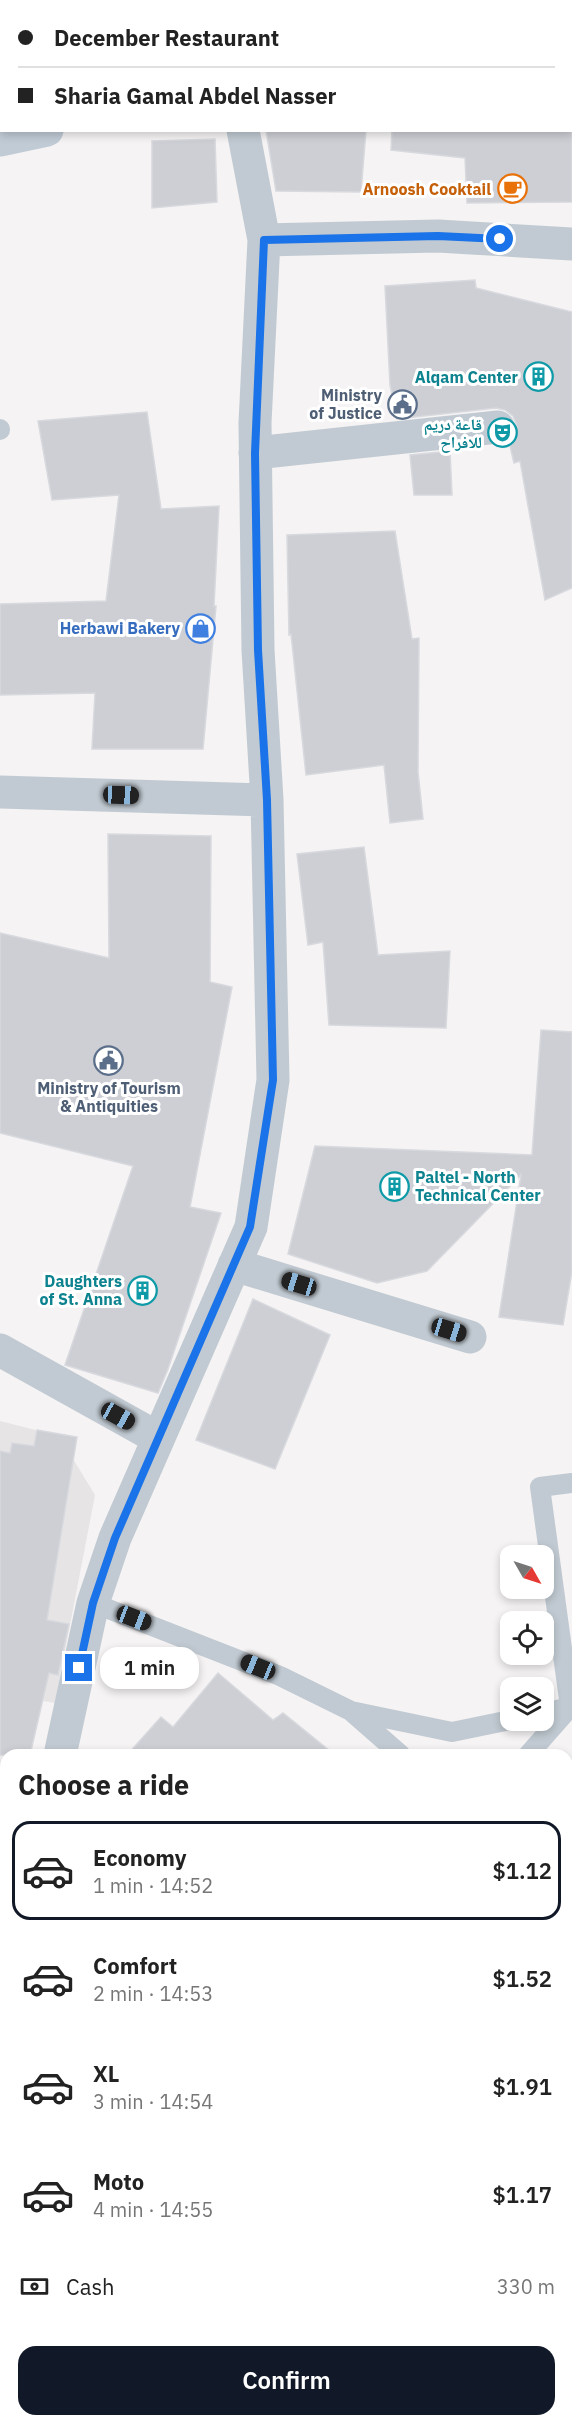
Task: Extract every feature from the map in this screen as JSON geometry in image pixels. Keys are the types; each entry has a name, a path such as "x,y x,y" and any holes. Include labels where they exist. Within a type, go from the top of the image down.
{"street":[{"path":"0,140 38,132"},
{"path":"61,1749 93,1603 115,1538 250,1227 273,1080 267,800 258,650 255,453 264,240 243,132"},
{"path":"264,240 438,236 572,244"},
{"path":"255,453 498,427"},
{"path":"0,792 267,800"},
{"path":"234,1264 471,1337"},
{"path":"0,1350 158,1438"}],"lane":[{"path":"533,1749 571,1707 540,1487 572,1483"},
{"path":"93,1603 280,1676 351,1711 452,1732 500,1722"},
{"path":"554,1711 571,1707"},
{"path":"351,1711 394,1749"}],"shaded area":[{"path":"0,1421 59,1436 95,1495 55,1703 0,1693"}],"building":[{"path":"266,132 366,132 361,192 276,191"},
{"path":"392,132 572,132 572,202 467,203 465,158 391,150"},
{"path":"215,139 217,202 152,208 152,141"},
{"path":"475,280 476,288 572,312 572,588 545,600 520,461 514,463 509,442 515,435 517,426 513,416 505,410 496,408 397,419 390,385 385,286"},
{"path":"147,412 161,509 219,506 214,606 216,606 203,749 92,749 95,693 0,695 0,604 106,601 119,495 52,500 38,421"},
{"path":"450,451 452,495 414,495 410,455"},
{"path":"395,531 412,639 419,638 418,772 423,819 390,823 384,765 306,775 291,634 289,635 287,535"},
{"path":"108,834 211,836 210,982 232,987 190,1207 221,1213 158,1393 65,1365 133,1166 0,1133 0,933 109,958"},
{"path":"364,847 378,955 450,951 446,1028 329,1025 323,942 308,945 297,854"},
{"path":"541,1030 572,1032 572,1271 563,1325 499,1317 521,1175 427,1271 377,1283 288,1254 315,1146 532,1155"},
{"path":"253,1299 330,1335 275,1469 196,1440"},
{"path":"37,1430 77,1437 47,1620 69,1624 58,1675 49,1673 31,1749 0,1749 0,1451 10,1453 12,1443 34,1446"},
{"path":"218,1673 273,1720 283,1713 328,1749 132,1749 161,1717 173,1727"}],"place":[{"name":"Arnoosh Cooktail","path":"512,189"},
{"name":"Alqam Center","path":"539,377"},
{"name":"Ministry of Justice","path":"403,404"},
{"name":"قاعة دريم للافراح","path":"503,433"},
{"name":"Herbawi Bakery","path":"201,628"},
{"name":"Ministry of Tourism & Antiquities","path":"109,1060"},
{"name":"Paltel - North Technical Center","path":"394,1186"},
{"name":"Daughters of St. Anna","path":"143,1290"}],"route":[{"path":"79,1668 93,1603 115,1538 250,1227 273,1080 267,800 258,650 255,453 264,240 438,236 500,239"}]}
